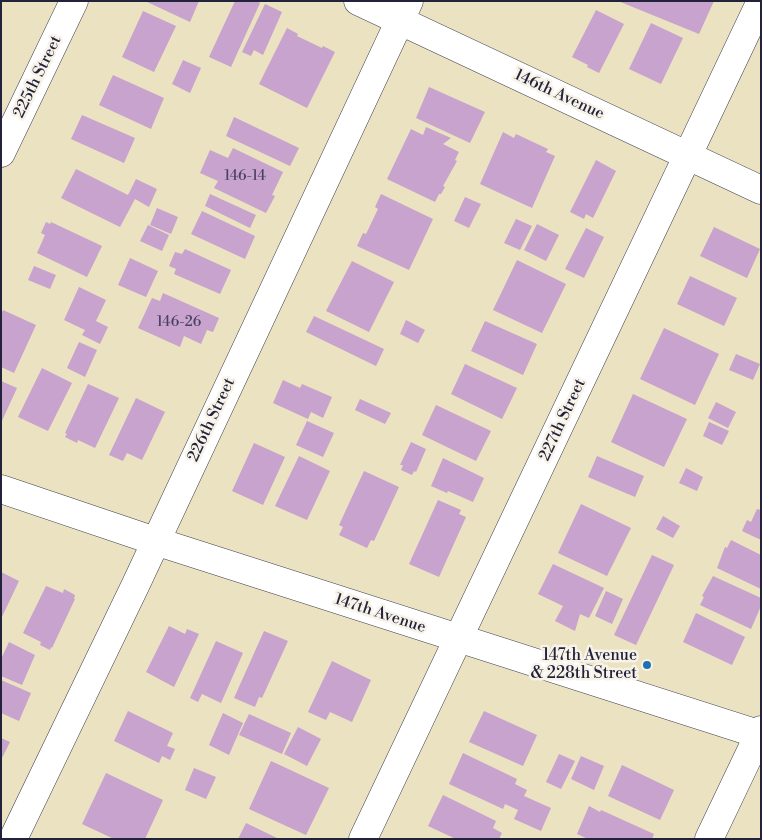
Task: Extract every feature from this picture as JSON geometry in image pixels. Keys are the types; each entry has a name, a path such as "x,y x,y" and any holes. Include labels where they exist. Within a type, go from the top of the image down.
{"street":[{"name":"225th Street","path":"1,153 74,1"},
{"name":"146th Avenue","path":"358,1 404,11 689,156 761,190"},
{"name":"227th Street","path":"363,839 761,2"},
{"name":"226th Street","path":"13,839 404,11"},
{"name":"147th Avenue","path":"1,488 155,541 760,733"},
{"path":"709,839 760,733"}],"building":[{"path":"145,1 199,1 190,22"},
{"path":"235,1 257,1 260,3 231,67 209,57"},
{"path":"618,1 714,1 699,34"},
{"path":"265,4 282,12 263,55 254,50 251,56 242,52"},
{"path":"596,10 624,24 599,73 572,57"},
{"path":"143,11 176,26 154,72 122,57"},
{"path":"651,23 683,38 661,84 629,69"},
{"path":"287,28 298,34 297,36 335,52 307,108 259,84"},
{"path":"183,60 201,68 190,93 172,84"},
{"path":"113,75 164,98 151,129 99,105"},
{"path":"429,87 485,112 470,143 416,118"},
{"path":"82,115 135,138 124,163 71,139"},
{"path":"234,117 299,148 290,166 226,136"},
{"path":"426,127 451,138 443,144 459,152 455,160 457,161 443,186 445,187 435,202 387,179 411,129 423,135"},
{"path":"503,132 514,138 516,134 548,149 546,152 555,156 532,208 480,184"},
{"path":"233,148 283,172 272,195 275,196 266,213 214,188 218,181 200,173 210,150 228,158"},
{"path":"596,160 616,171 593,218 586,214 584,219 570,212"},
{"path":"76,169 128,195 136,179 157,189 149,207 135,199 120,227 61,198"},
{"path":"210,194 256,215 250,228 205,206"},
{"path":"381,194 433,219 409,270 357,246 363,233 366,234 378,209 375,207"},
{"path":"465,197 481,204 469,228 454,221"},
{"path":"157,208 178,217 171,234 150,225"},
{"path":"202,211 255,236 245,259 191,234"},
{"path":"516,219 532,226 520,250 504,243"},
{"path":"46,222 50,224 51,222 102,246 87,277 37,253 45,235 41,233"},
{"path":"537,224 559,235 546,261 524,250"},
{"path":"148,225 169,235 162,251 140,241"},
{"path":"714,227 760,249 747,278 700,256"},
{"path":"586,228 604,237 584,278 565,269"},
{"path":"185,249 231,270 220,294 174,274 176,269 169,266 175,252 182,254"},
{"path":"130,258 158,271 146,297 118,285"},
{"path":"517,260 566,284 542,333 493,310"},
{"path":"352,261 394,282 369,332 326,311"},
{"path":"34,266 56,275 50,289 28,280"},
{"path":"690,276 737,298 724,326 677,304"},
{"path":"79,287 106,300 96,321 108,327 100,344 82,335 85,330 64,320"},
{"path":"163,293 219,318 213,332 207,330 201,344 184,336 180,347 138,328 152,298 160,301"},
{"path":"3,310 36,325 14,373 1,367 1,315"},
{"path":"314,316 384,349 376,366 306,332"},
{"path":"406,320 425,330 418,343 400,334"},
{"path":"485,321 537,344 523,375 471,351"},
{"path":"664,328 719,354 695,405 640,379"},
{"path":"79,342 97,350 85,377 67,368"},
{"path":"736,354 760,364 753,380 729,370"},
{"path":"465,364 517,388 502,419 451,394"},
{"path":"42,368 72,383 48,431 18,417"},
{"path":"283,380 300,388 302,384 332,397 323,418 311,412 308,419 273,403"},
{"path":"1,381 17,388 1,423"},
{"path":"88,384 119,398 95,448 78,440 77,443 65,437 67,434 65,433"},
{"path":"633,394 687,419 664,467 611,442"},
{"path":"136,398 165,412 142,460 127,453 123,461 109,455"},
{"path":"360,399 391,413 385,424 355,410"},
{"path":"716,402 736,412 728,428 708,418"},
{"path":"436,405 491,431 476,461 422,435"},
{"path":"307,421 334,433 323,457 296,445"},
{"path":"709,422 729,431 722,445 703,436"},
{"path":"411,442 426,449 416,472 414,471 412,475 401,470 403,465 400,465"},
{"path":"254,443 285,457 263,505 232,491"},
{"path":"299,456 330,471 307,520 275,506"},
{"path":"597,456 644,476 635,497 588,477"},
{"path":"443,458 484,478 473,502 431,486"},
{"path":"686,468 703,477 697,491 679,483"},
{"path":"364,471 399,487 374,541 371,540 367,548 339,535 343,527 339,525"},
{"path":"438,500 461,510 459,514 466,517 439,577 409,564"},
{"path":"581,504 631,528 607,576 558,553"},
{"path":"757,509 761,510 761,540 742,531 747,520 751,522"},
{"path":"663,516 680,526 673,538 656,529"},
{"path":"731,540 761,555 761,589 717,568 725,547 727,548"},
{"path":"652,555 674,565 636,645 614,635"},
{"path":"553,564 604,588 589,618 580,614 575,631 555,621 563,606 538,594"},
{"path":"1,572 19,581 1,619"},
{"path":"713,576 761,598 761,606 751,629 700,605 704,597 702,596"},
{"path":"46,586 63,593 64,589 75,595 75,599 50,650 40,645 41,642 23,633"},
{"path":"606,591 623,599 612,624 595,616"},
{"path":"696,613 745,637 732,665 683,642"},
{"path":"169,626 185,634 187,629 199,634 174,687 146,672"},
{"path":"264,631 288,641 262,698 259,697 255,707 234,698"},
{"path":"216,641 243,653 221,703 202,694 198,702 190,698"},
{"path":"9,642 35,655 22,685 1,676 1,659"},
{"path":"332,661 371,680 352,722 330,712 326,720 308,712"},
{"path":"1,680 31,693 19,721 1,713"},
{"path":"128,711 173,733 167,746 175,749 170,760 162,756 159,763 114,741"},
{"path":"484,711 537,735 523,766 469,742"},
{"path":"223,713 243,723 229,755 209,745"},
{"path":"249,714 291,733 282,754 239,735"},
{"path":"298,727 321,739 307,766 284,754"},
{"path":"1,738 10,742 1,760"},
{"path":"463,753 517,779 515,784 527,790 524,796 551,808 541,831 514,819 518,810 505,804 503,809 449,784"},
{"path":"559,754 575,761 561,789 546,782"},
{"path":"581,756 604,766 594,790 571,779"},
{"path":"271,761 329,788 306,835 249,809"},
{"path":"622,765 674,790 660,820 608,796"},
{"path":"194,768 216,777 206,799 185,790"},
{"path":"106,773 163,800 145,839 114,839 82,824"},
{"path":"443,795 496,821 493,828 502,833 499,839 456,839 428,826"},
{"path":"589,806 654,834 652,839 588,839 577,834"},
{"path":"246,823 279,839 238,839"}],"place":[{"name":"147th Avenue & 228th Street","path":"647,665"}]}
